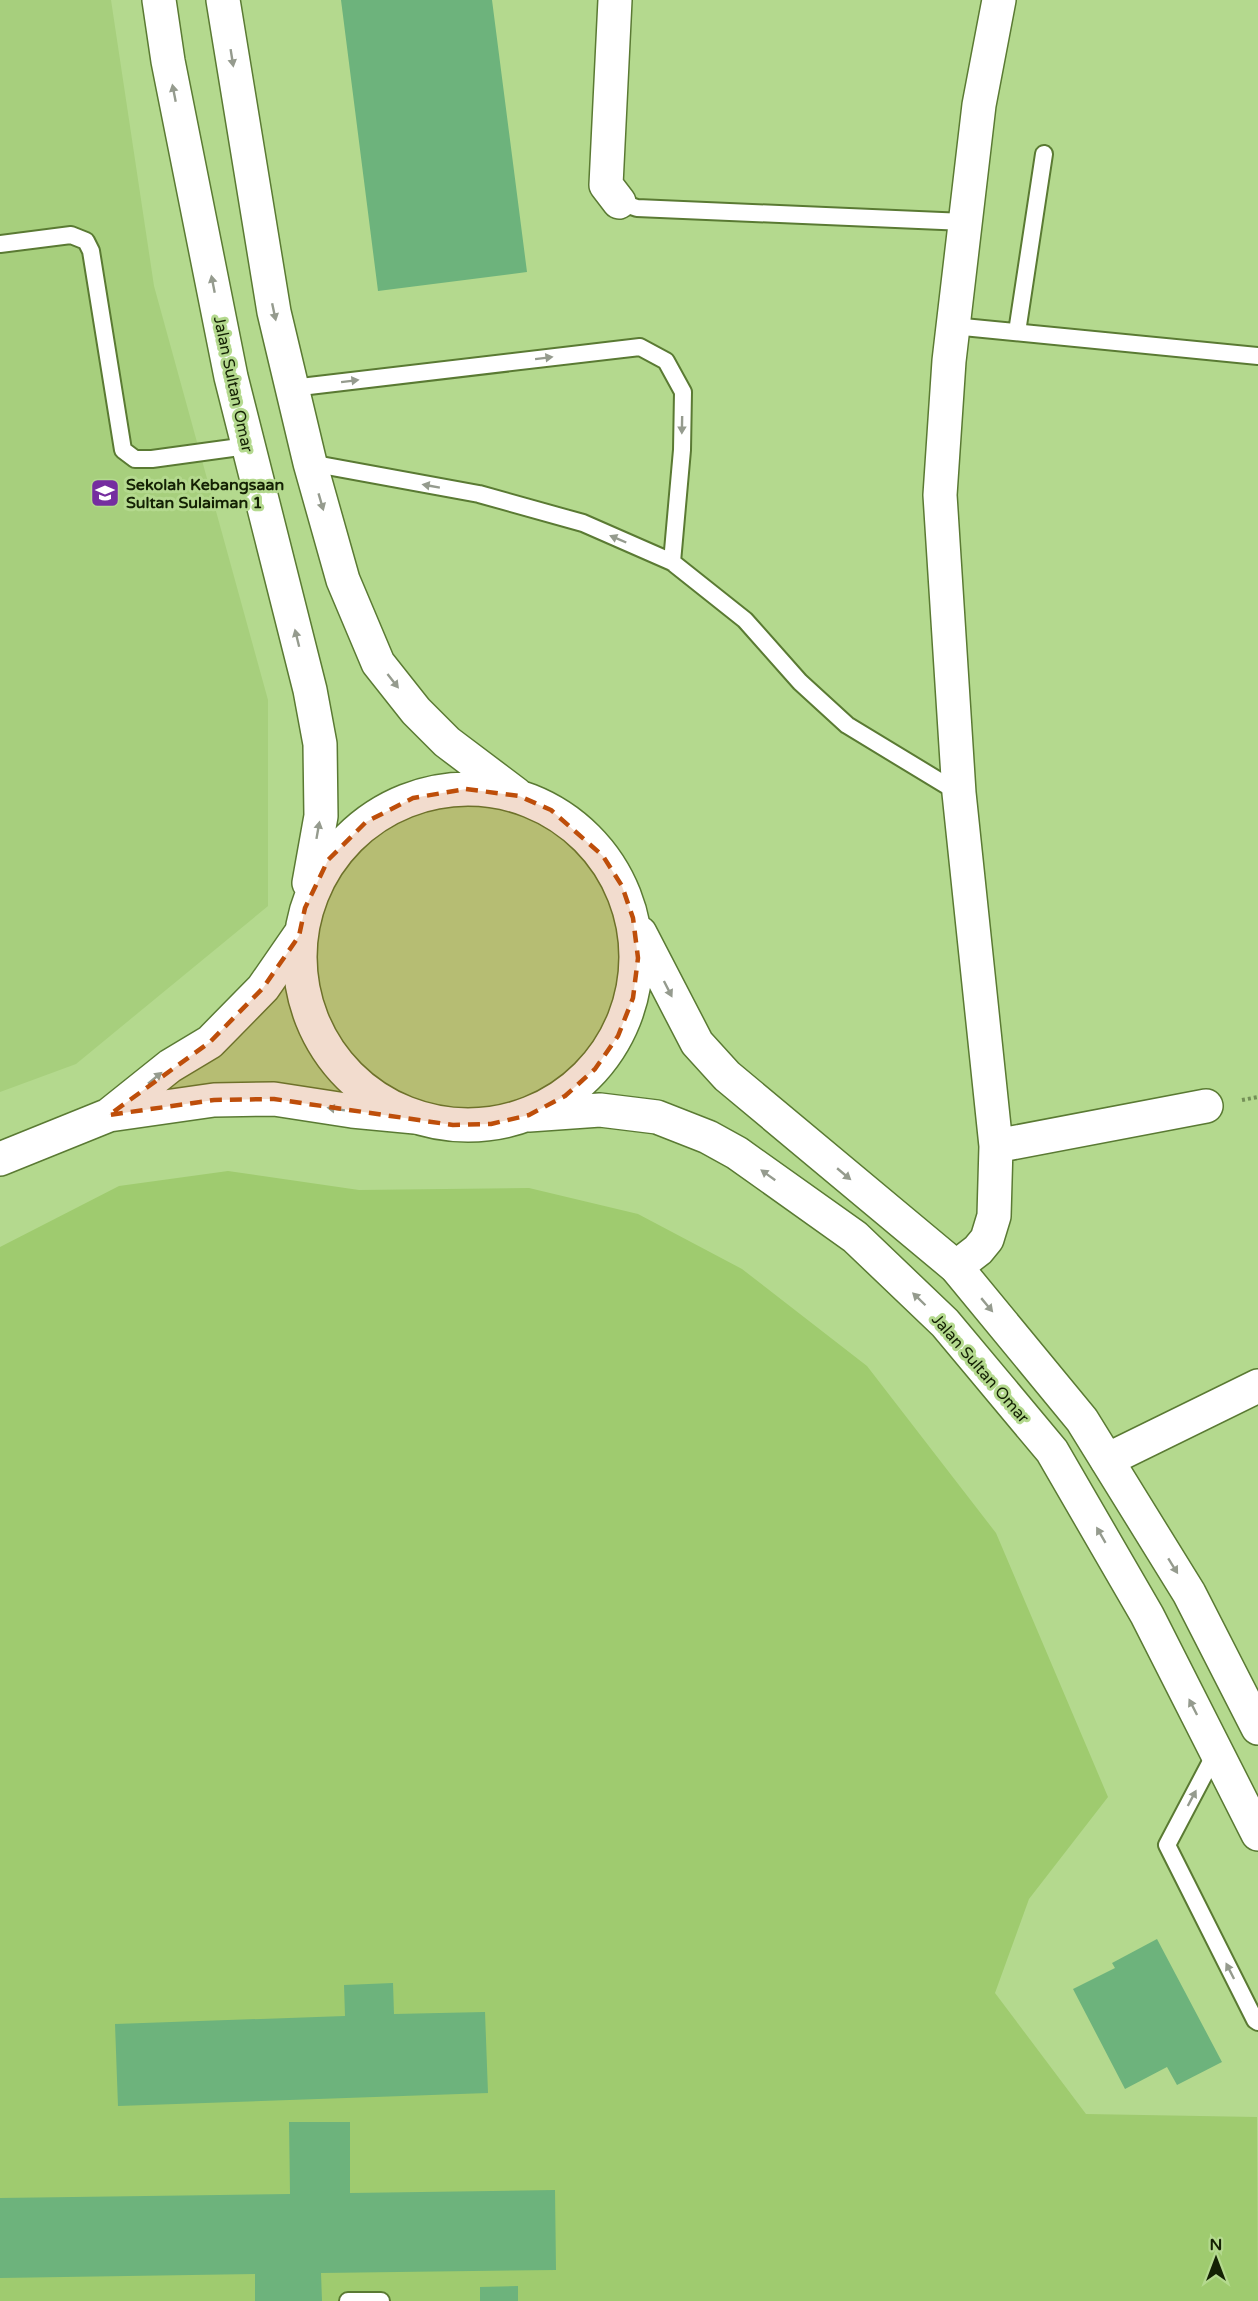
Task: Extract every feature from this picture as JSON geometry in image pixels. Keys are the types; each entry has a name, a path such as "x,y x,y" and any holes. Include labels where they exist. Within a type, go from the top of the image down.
{"main road":[{"name":"Jalan Sultan Omar","path":"159,0 168,61 231,377 310,690 320,744 321,816 302,922"},
{"path":"223,0 274,312 310,463 343,580 378,663 416,711 447,742 519,796 551,810 579,830 603,856 622,886 633,918 697,1043 727,1076 956,1267 1082,1420 1189,1593 1258,1728"},
{"path":"615,0 606,185 619,202"},
{"path":"956,1267 978,1250 987,1239 994,1216 996,1146 959,793 940,495 953,326 965,222 979,105 999,0"},
{"path":"109,1115 170,1066 210,1042 263,988 302,922 328,860 366,822 413,798 466,789 519,796"},
{"path":"0,1159 109,1115 214,1100 274,1099 352,1111 415,1117 453,1125 491,1125 529,1115 565,1096 595,1069 618,1036 633,998 638,958 633,918"},
{"path":"302,922 302,994 324,1048 363,1090 415,1117"},
{"path":"996,1146 1206,1106"},
{"name":"Jalan Sultan Omar","path":"529,1115 600,1110 657,1117 708,1137 737,1153 855,1238 945,1323 1052,1451 1147,1615 1258,1834"},
{"path":"1107,1460 1258,1386"}],"lane":[{"path":"1017,332 1044,154"},
{"path":"619,202 637,208 965,222"},
{"path":"0,244 71,235 86,241 91,251 123,450 135,459 152,459 248,446"},
{"path":"953,326 1258,356"},
{"path":"292,388 640,347 666,361 683,392 682,450 672,562"},
{"path":"310,463 489,497 583,523 672,562 745,620 800,682 847,725 959,793"},
{"path":"1216,1752 1167,1845 1258,2022"},
{"path":"348,2301 381,2301"}],"highlighted area":[{"path":"466,789 519,796 551,810 603,856 622,886 633,918 638,958 633,998 618,1036 595,1069 565,1096 529,1115 491,1124 453,1125 274,1099 214,1100 109,1115 210,1042 263,988 299,936 305,908 328,860 366,822 413,798"}],"shaded area":[{"name":"Sekolah Kebangsaan Sultan Sulaiman 1","path":"0,0 111,0 154,286 268,700 268,906 76,1064 0,1092"},
{"path":"228,1171 359,1190 529,1188 638,1214 742,1269 867,1366 996,1533 1108,1797 1029,1899 995,1993 1086,2114 1257,2117 1258,2301 0,2301 0,1247 119,1186"}],"building":[{"path":"341,0 492,0 527,272 378,291"},
{"path":"1157,1939 1222,2062 1177,2085 1167,2067 1125,2089 1073,1989 1115,1968 1112,1963"},
{"path":"393,1983 394,2014 485,2012 488,2093 118,2106 115,2024 345,2016 344,1985"},
{"path":"289,2122 350,2122 350,2193 555,2190 556,2270 321,2273 322,2301 255,2301 255,2274 0,2278 0,2198 290,2194"},
{"path":"518,2286 518,2301 480,2301 480,2287"}],"place":[{"name":"Sekolah Kebangsaan Sultan Sulaiman 1","path":"105,493"}]}
